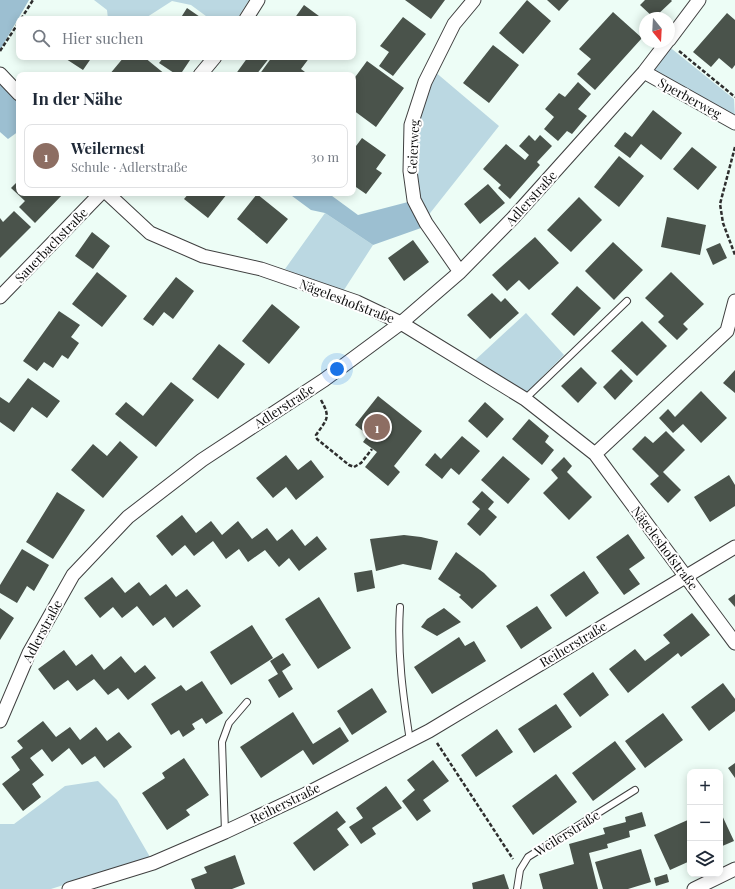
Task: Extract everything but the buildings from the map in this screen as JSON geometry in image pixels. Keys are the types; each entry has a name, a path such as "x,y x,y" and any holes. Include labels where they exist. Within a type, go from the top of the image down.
{"street":[{"path":"248,16 258,0"},
{"name":"Geierweg","path":"460,272 426,223 414,200 410,171 411,125 425,82 454,24 474,0"},
{"name":"Adlerstraße","path":"675,36 699,0"},
{"name":"Adlerstraße","path":"0,721 29,653 73,575 128,517 202,460 311,389 402,323 460,272 513,218 666,48"},
{"path":"202,72 212,60"},
{"name":"Sperberweg","path":"644,72 735,123"},
{"path":"0,74 16,91"},
{"name":"Sauerbachstraße","path":"0,297 98,196"},
{"name":"Nägeleshofstraße","path":"109,196 150,233 203,256 268,272 357,302 402,323 525,399 595,454 735,643"},
{"path":"595,454 727,331 735,301"},
{"name":"Reiherstraße","path":"69,889 153,863 225,832 306,794 410,741 735,547"},
{"path":"694,889 735,869"}],"lane":[{"path":"525,399 627,301"},
{"path":"400,607 398,629 401,682 410,741"},
{"path":"225,832 222,742 229,724 247,702"},
{"name":"Weilerstraße","path":"517,889 520,870 528,857 635,790"}],"path":[{"path":"23,16 33,0"},
{"path":"0,51 16,27"},
{"path":"675,47 735,97"},
{"path":"735,147 720,204 723,223 735,256"},
{"path":"311,389 322,401 328,416 326,423 316,435 317,439 349,465 354,467 361,463 372,449"},
{"path":"429,731 520,870"}],"shaded area":[{"path":"0,0 29,0 20,16 16,16 16,22 0,50"},
{"path":"94,0 249,0 239,16 206,16 191,5 172,1 149,16 108,16 107,10"},
{"path":"665,48 671,48 734,99 735,119 648,72"},
{"path":"434,71 499,126 427,217 417,198 413,182 412,166 413,149 419,117"},
{"path":"0,81 16,97 16,133 8,139 0,132"},
{"path":"292,196 332,196 358,215 408,202 421,228 373,245 325,213 311,210"},
{"path":"325,213 373,245 342,293 285,269"},
{"path":"526,313 564,355 524,395 473,362"},
{"path":"98,781 117,800 150,857 51,889 0,889 0,824 14,824 65,786"}],"place":[{"name":"Weilernest","path":"377,427"}]}
